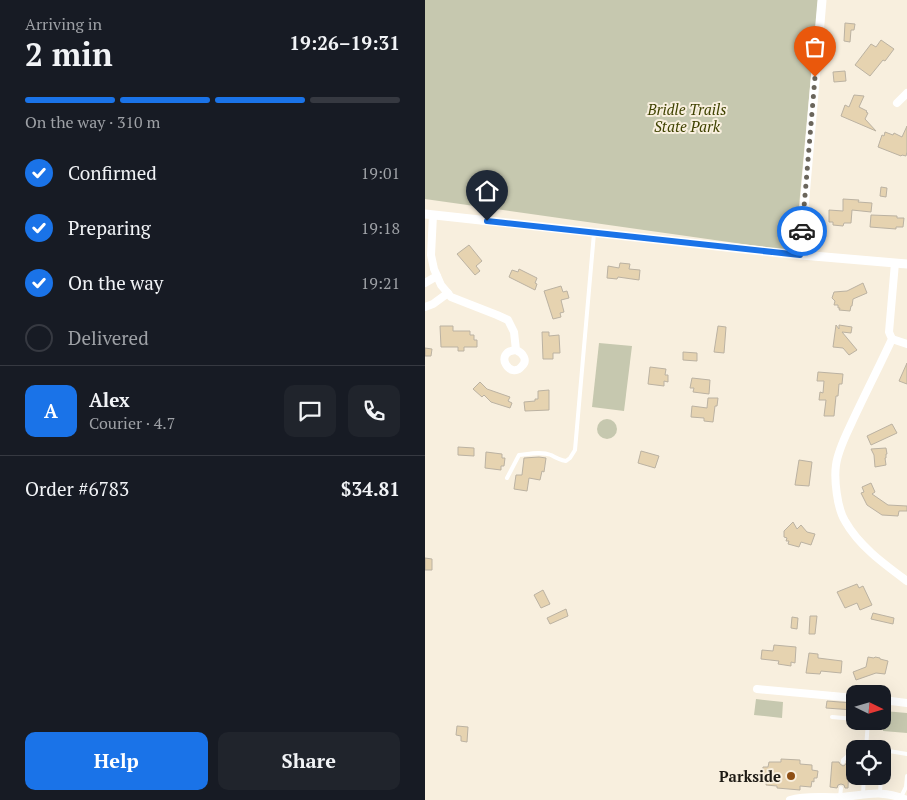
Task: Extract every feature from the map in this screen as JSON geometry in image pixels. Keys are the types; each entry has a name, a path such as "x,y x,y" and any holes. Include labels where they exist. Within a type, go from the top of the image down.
{"street":[{"path":"800,255 822,0"},
{"path":"897,103 907,93"},
{"path":"516,350 514,332 508,320 451,296 441,285 434,269 431,255 429,215 800,255 907,264"},
{"path":"895,263 889,332 893,339 907,344"},
{"path":"425,283 437,276"},
{"path":"425,307 433,304 448,293"},
{"path":"893,339 860,404 845,439 836,465 837,498 843,519 854,535 880,562 907,581"},
{"path":"757,688 846,697"},
{"path":"891,701 907,703"},
{"path":"790,800 797,798 841,797 880,792 903,799"}],"lane":[{"path":"507,478 519,456 541,453 566,461 575,450 595,233"},
{"path":"832,717 846,718"},
{"path":"891,751 907,754"},
{"path":"843,762 846,757"},
{"path":"903,799 907,776"},
{"path":"863,794 864,785"},
{"path":"880,785 880,792"},
{"path":"841,788 841,797"}],"green space":[{"name":"Bridle Trails State Park","path":"425,0 818,0 796,239 793,246 786,250 425,199"},
{"path":"599,343 632,346 624,411 592,407"},
{"path":"607,419 614,422 617,429 614,436 607,439 600,436 597,429 600,422"},
{"path":"756,699 783,702 782,718 754,715"},
{"path":"891,712 907,713 907,733 883,731 891,730"}],"building":[{"path":"845,23 855,24 854,30 851,30 850,42 844,41"},
{"path":"881,40 894,49 870,76 855,65 871,44 876,47"},
{"path":"845,71 846,81 834,82 833,72"},
{"path":"854,95 864,96 859,107 867,111 865,119 876,131 841,116 845,105 849,107"},
{"path":"907,126 906,156 901,156 878,147 885,132 893,135 894,133 902,137"},
{"path":"881,187 887,188 886,197 880,196"},
{"path":"843,199 872,203 871,212 852,210 851,223 844,223 843,226 833,225 833,222 829,222 829,210 843,211"},
{"path":"871,215 904,218 903,227 896,227 896,229 870,227"},
{"path":"469,245 482,261 476,266 480,271 475,275 457,254"},
{"path":"620,263 630,264 629,269 640,270 639,280 618,277 617,279 607,278 608,266 619,268"},
{"path":"519,269 537,278 535,290 509,277 512,270 518,272"},
{"path":"863,283 867,293 853,299 850,311 839,310 838,305 834,305 835,301 832,298 834,292 847,291"},
{"path":"561,286 563,292 567,291 569,298 561,300 564,312 560,313 561,317 553,319 544,291"},
{"path":"836,325 839,329 839,325 852,327 851,333 842,332 857,350 849,355 843,348 833,347"},
{"path":"440,326 453,326 453,331 470,331 470,335 474,335 474,340 477,340 477,347 464,347 464,351 458,351 458,347 441,347"},
{"path":"718,326 726,327 724,353 714,352"},
{"path":"542,332 549,332 549,336 559,335 560,353 553,353 553,359 543,359"},
{"path":"425,348 432,349 431,356 425,356"},
{"path":"683,352 697,353 697,361 683,360"},
{"path":"907,363 907,384 899,381"},
{"path":"650,367 666,369 665,375 668,375 668,382 664,381 664,386 648,384"},
{"path":"818,372 843,374 842,384 839,384 838,396 836,396 834,416 824,416 826,400 819,400 820,392 823,393 824,381 817,381"},
{"path":"692,378 710,380 709,394 693,392 694,388 690,388"},
{"path":"480,382 487,389 510,397 508,401 512,403 510,408 491,402 484,395 482,397 473,389"},
{"path":"549,390 549,410 525,411 524,402 538,399 538,391"},
{"path":"708,398 718,398 713,422 704,421 704,418 691,417 692,406 707,408"},
{"path":"892,424 897,433 871,445 867,436"},
{"path":"458,447 474,448 474,456 458,455"},
{"path":"886,448 886,465 875,467 874,455 871,449"},
{"path":"641,451 659,456 655,468 638,463"},
{"path":"486,452 502,454 502,458 505,458 504,466 501,466 501,470 485,468"},
{"path":"524,458 546,458 544,472 542,471 540,480 529,478 527,491 514,489 516,475 522,475"},
{"path":"799,460 812,462 809,486 795,485"},
{"path":"871,483 875,492 872,494 888,505 907,506 907,511 899,511 898,516 882,515 867,505 861,493 864,492 862,487"},
{"path":"793,522 797,529 801,525 807,532 815,534 811,545 801,542 799,547 788,544 789,541 786,541 787,538 784,537 784,531"},
{"path":"425,558 432,559 432,570 425,570"},
{"path":"857,584 859,588 863,586 872,605 860,610 857,603 845,608 837,592"},
{"path":"543,590 550,604 541,608 534,595"},
{"path":"566,609 568,616 550,624 547,618"},
{"path":"873,613 894,618 893,624 871,619"},
{"path":"810,616 817,616 815,634 809,634"},
{"path":"792,617 798,618 797,629 791,628"},
{"path":"774,645 796,647 795,663 791,662 791,666 778,664 779,661 761,659 762,650 773,651"},
{"path":"809,653 818,654 818,658 842,661 841,673 821,671 820,674 806,673"},
{"path":"868,657 888,661 885,674 876,673 856,680 853,672 866,667"},
{"path":"827,701 846,702 846,709 826,708"},
{"path":"457,726 468,727 467,742 461,741 461,736 456,735"},
{"name":"Parkside","path":"781,759 800,760 800,764 812,765 812,770 818,771 817,778 814,778 814,782 812,781 811,787 800,786 800,790 766,785 767,779 764,779 765,774 762,774 763,767 768,767 769,762 781,762"},
{"path":"832,762 839,762 843,766 846,764 846,785 848,785 848,788 841,784 837,788 830,787"}],"way so far":[{"path":"802,231 815,77"}],"place":[{"name":"Parkside","path":"791,776"}],"route":[{"path":"487,221 800,255 802,231"}]}
